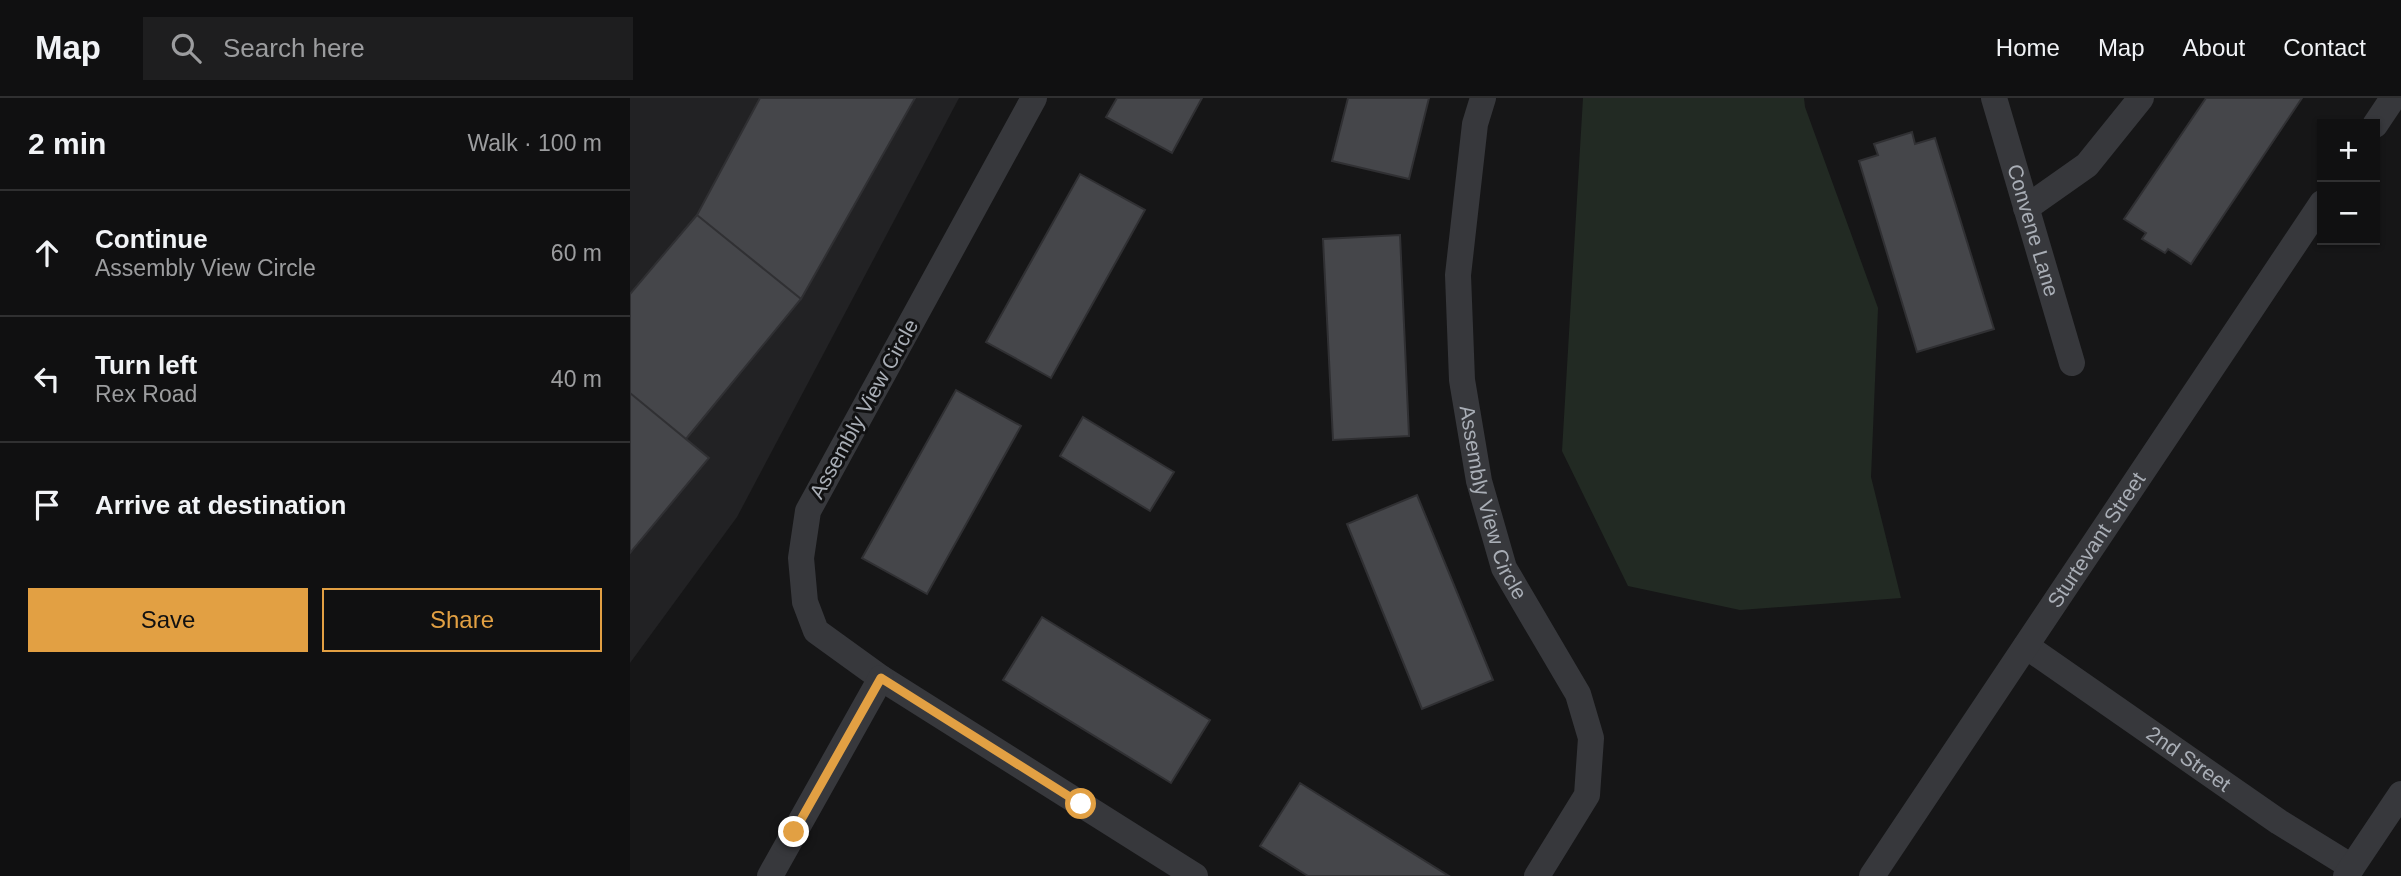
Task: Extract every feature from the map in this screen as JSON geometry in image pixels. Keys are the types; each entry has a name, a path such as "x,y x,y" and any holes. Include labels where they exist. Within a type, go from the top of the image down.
{"street":[{"name":"Assembly View Circle","path":"1034,98 808,511 801,558 805,602 816,631 881,678 1195,876"},
{"name":"Assembly View Circle","path":"1483,98 1475,124 1458,275 1462,380 1479,481 1504,568 1578,694 1591,738 1587,795 1537,876"},
{"name":"Convene Lane","path":"1994,98 2072,363"},
{"path":"2026,208 2087,166 2141,98"},
{"path":"2379,119 2393,98"},
{"name":"Sturtevant Street","path":"1872,876 2317,210"},
{"name":"2nd Street","path":"2026,646 2349,872"},
{"path":"769,876 881,678"},
{"path":"2349,872 2401,794"}],"shaded area":[{"path":"630,98 959,98 737,517 630,663"},
{"path":"1583,98 1804,98 1878,308 1871,477 1901,598 1740,610 1628,586 1562,451"}],"building":[{"path":"760,98 915,98 801,299 697,215"},
{"path":"1117,98 1202,98 1172,153 1106,117"},
{"path":"1348,98 1429,98 1409,179 1332,161"},
{"path":"2206,98 2302,98 2191,264 2168,249 2165,253 2142,239 2146,233 2124,219"},
{"path":"1912,132 1915,144 1935,138 1994,329 1917,352 1859,161 1878,155 1874,144"},
{"path":"1080,174 1145,210 1051,378 986,342"},
{"path":"697,215 801,299 686,439 630,393 630,294"},
{"path":"1400,235 1409,436 1333,440 1323,239"},
{"path":"956,390 1021,426 927,594 862,558"},
{"path":"630,393 709,458 630,553"},
{"path":"1083,417 1174,472 1150,511 1060,456"},
{"path":"1417,495 1493,680 1422,709 1347,524"},
{"path":"1042,617 1210,720 1171,783 1003,680"},
{"path":"1300,783 1449,876 1308,876 1260,846"}],"route":[{"path":"794,832 881,678 1081,804"}]}
